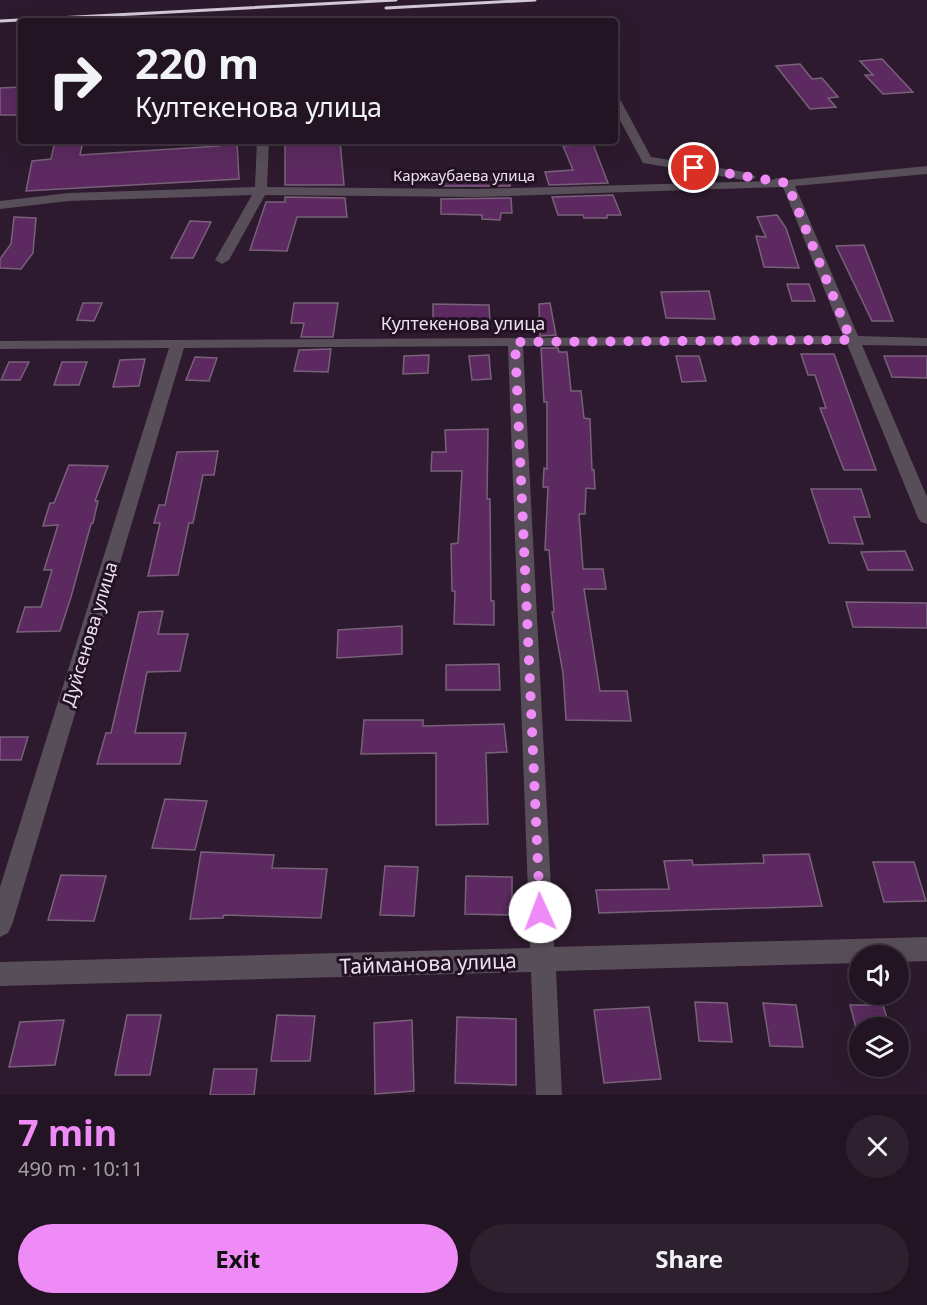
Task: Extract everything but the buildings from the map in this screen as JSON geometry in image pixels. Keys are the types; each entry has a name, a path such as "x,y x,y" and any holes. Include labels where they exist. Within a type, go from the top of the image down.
{"street":[{"path":"618,107 650,174 787,183 927,518"},
{"path":"222,260 261,190 263,144"},
{"name":"Каржаубаева улица","path":"0,205 69,197 261,190 477,193 650,174 787,183 927,170"},
{"name":"Култекенова улица","path":"0,345 851,340 927,342"},
{"path":"515,342 549,1095"},
{"name":"Дуйсенова улица","path":"0,924 178,344"},
{"name":"Тайманова улица","path":"0,974 927,949"}],"railway":[{"path":"57,18 396,0"},
{"path":"386,8 535,0"},
{"path":"0,21 18,20"}],"route":[{"path":"540,912 515,342 851,340 787,183 694,168"}]}
